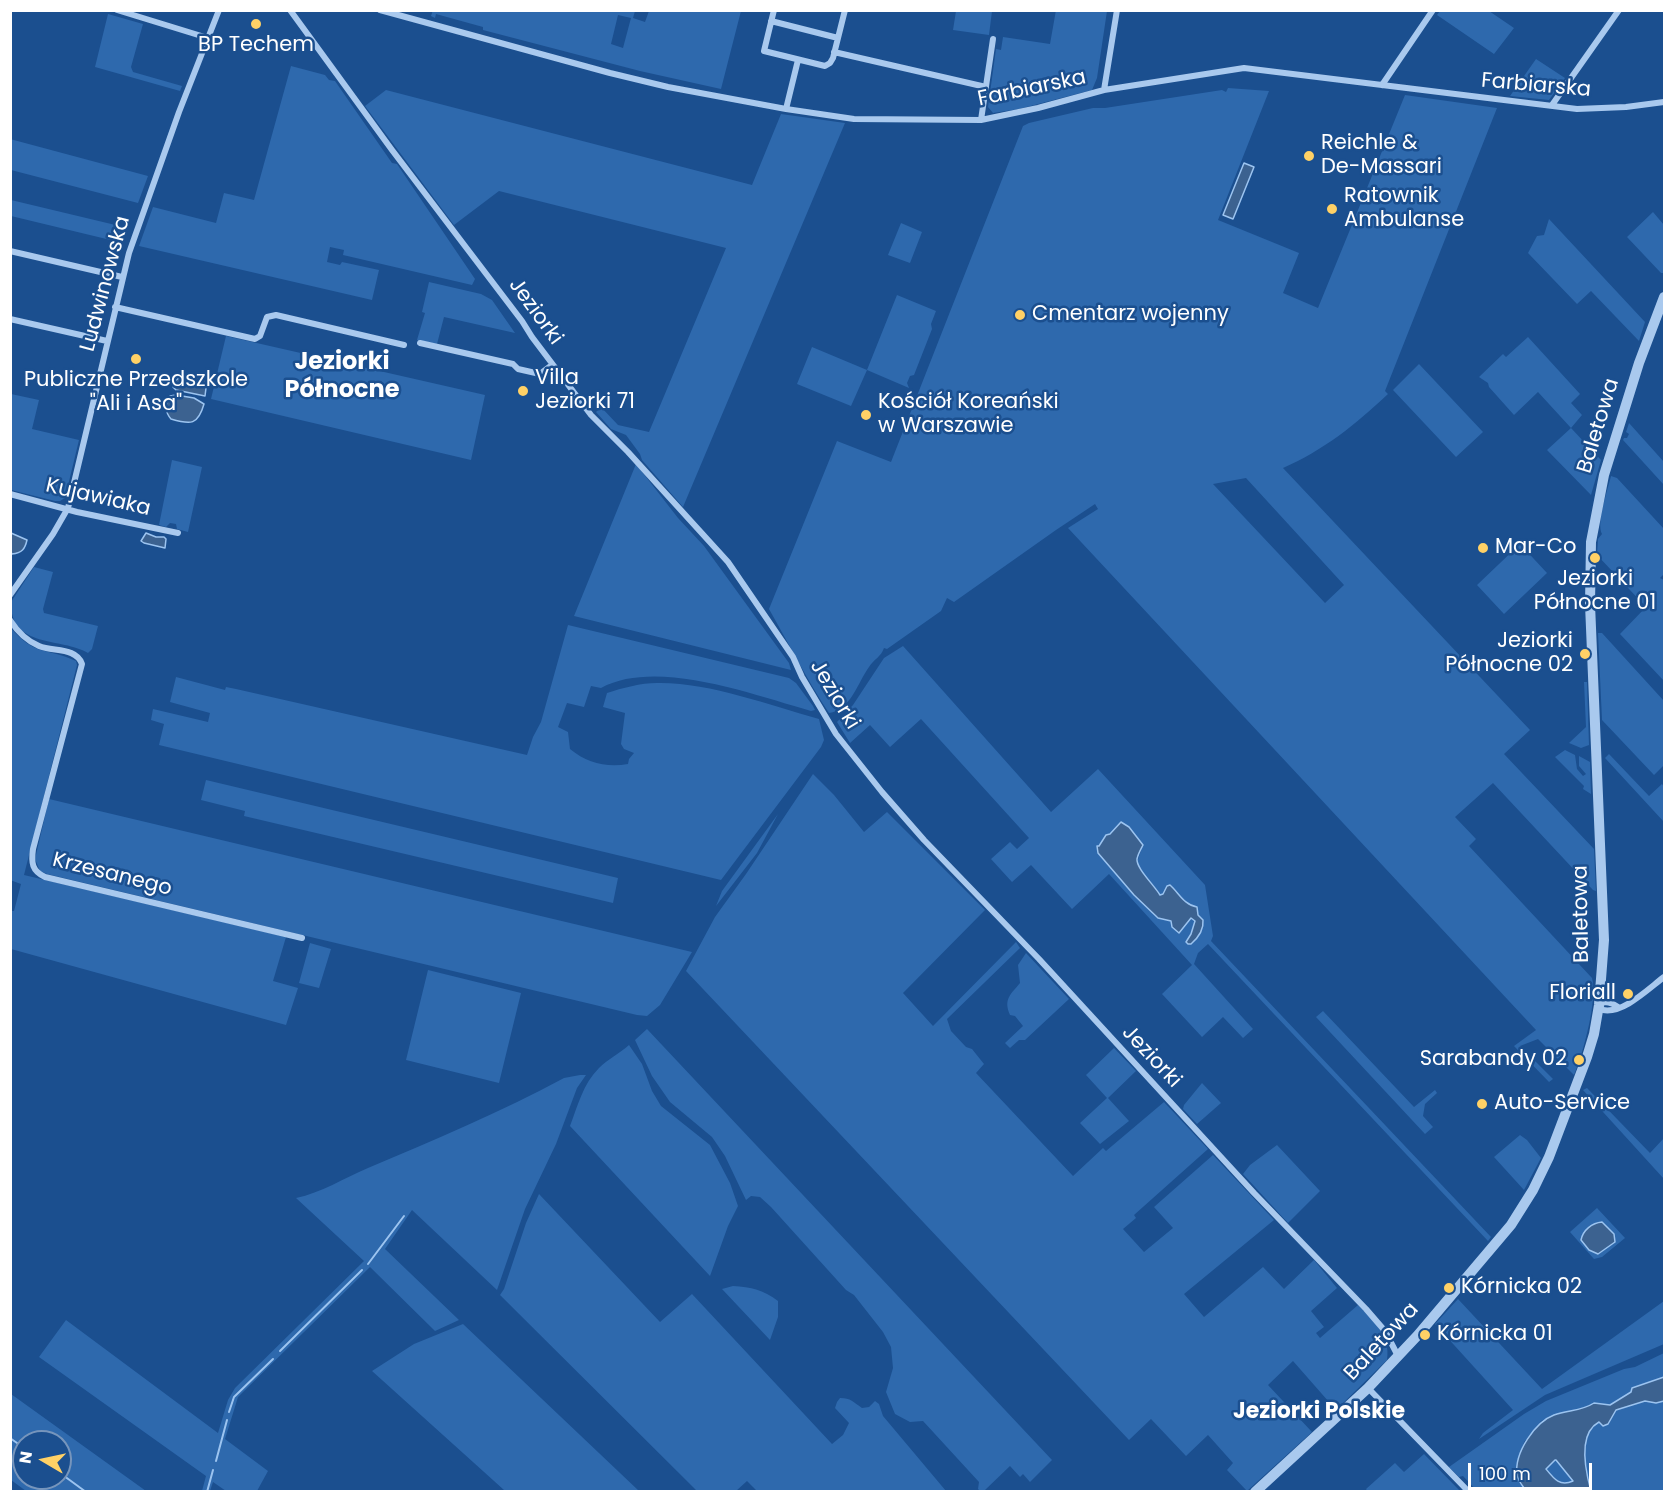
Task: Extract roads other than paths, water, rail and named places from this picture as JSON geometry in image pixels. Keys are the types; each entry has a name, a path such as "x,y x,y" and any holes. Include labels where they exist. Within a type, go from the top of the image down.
{"street":[{"path":"117,10 208,38"},
{"name":"Ludwinowska","path":"10,595 53,534 68,508 115,307 141,217 219,10"},
{"name":"Jeziorki","path":"290,10 591,415 628,452 728,562 793,657 802,677 836,734 882,792 924,840 1040,958 1254,1193 1366,1309 1384,1331 1398,1356"},
{"name":"Farbiarska","path":"380,10 668,87 786,110 854,120 981,120 1038,108 1104,90 1244,68 1577,109 1626,107 1665,102"},
{"path":"774,10 764,51 825,66 830,63 834,52 845,10"},
{"path":"1104,90 1117,10"},
{"path":"1382,85 1433,10"},
{"path":"1552,105 1619,10"},
{"path":"771,21 838,38"},
{"path":"981,120 993,39"},
{"path":"834,52 986,87"},
{"path":"786,110 798,60"},
{"path":"10,251 123,277"},
{"name":"Baletowa","path":"1255,1491 1368,1388 1496,1244 1533,1190 1554,1146 1587,1057 1599,1005 1604,940 1589,595 1591,542 1604,475 1643,352 1665,297"},
{"path":"115,307 255,339 260,336 267,317 276,315 404,345"},
{"path":"10,319 107,341"},
{"path":"420,343 513,364 518,369 540,374 552,364"},
{"name":"Kujawiaka","path":"10,494 77,512 178,533"},
{"name":"Krzesanego","path":"10,620 24,636 40,647 73,654 81,660 82,664 33,849 31,861 36,872 45,877 302,938"},
{"path":"1599,1005 1603,1010 1613,1010 1665,977"},
{"path":"1368,1388 1469,1491"}],"waterway":[{"path":"368,1264 404,1216"},
{"path":"280,1351 362,1270"},
{"path":"229,1412 234,1397 273,1359"},
{"path":"216,1461 227,1420"},
{"path":"207,1492 213,1470"},
{"path":"72,1482 86,1492"}],"place":[{"name":"BP Techem","path":"256,24"},
{"name":"Reichle & De-Massari","path":"1309,156"},
{"name":"Ratownik Ambulanse","path":"1332,209"},
{"name":"Cmentarz wojenny","path":"1020,315"},
{"name":"Publiczne Przedszkole \"Ali i Asa\"","path":"136,359"},
{"name":"Villa Jeziorki 71","path":"523,391"},
{"name":"Kościół Koreański w Warszawie","path":"866,415"},
{"name":"Mar-Co","path":"1483,548"},
{"name":"Jeziorki Północne 01","path":"1595,558"},
{"name":"Jeziorki Północne 02","path":"1585,654"},
{"name":"Floriall","path":"1628,994"},
{"name":"Sarabandy 02","path":"1579,1060"},
{"name":"Auto-Service","path":"1482,1104"},
{"name":"Kórnicka 02","path":"1449,1288"},
{"name":"Kórnicka 01","path":"1425,1335"}],"district":[{"name":"Jeziorki Północne","path":"342,377"},
{"name":"Jeziorki Polskie","path":"1319,1412"}]}
